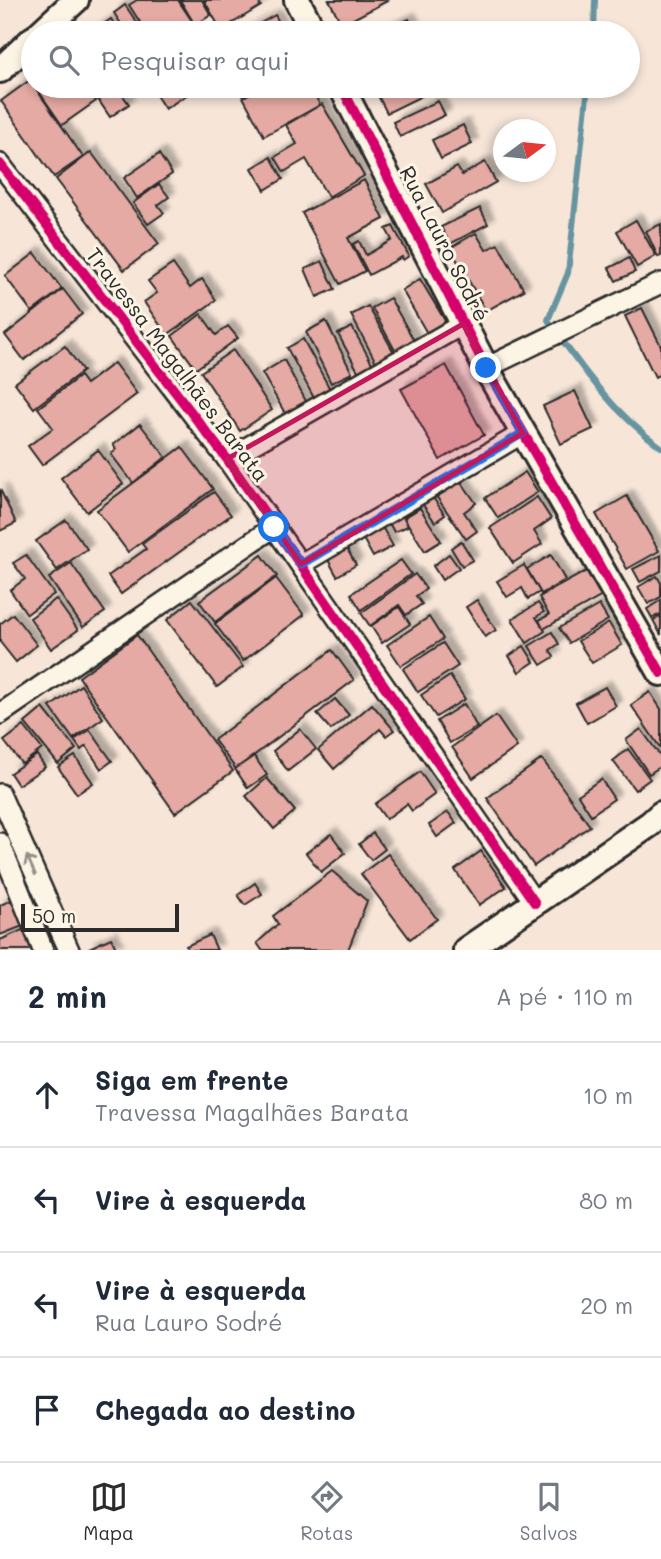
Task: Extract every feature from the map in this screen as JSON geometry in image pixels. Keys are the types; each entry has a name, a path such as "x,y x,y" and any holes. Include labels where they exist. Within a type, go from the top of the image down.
{"street":[{"path":"53,21 76,0"},
{"path":"298,0 308,21"},
{"path":"0,70 21,50"},
{"name":"Rua Lauro Sodré","path":"347,98 486,368 661,673"},
{"name":"Travessa Magalhães Barata","path":"0,164 227,459 535,903"},
{"path":"486,368 661,283"},
{"path":"227,459 463,324"},
{"path":"301,564 523,433"},
{"path":"0,714 274,527"},
{"path":"0,794 67,949"},
{"path":"466,950 661,814"},
{"path":"0,843 43,950"}],"highlighted area":[{"path":"463,324 523,433 301,564 227,459"}],"building":[{"path":"137,0 178,0 192,21 139,21 129,5"},
{"path":"180,0 202,0 211,15 201,21 193,21"},
{"path":"204,0 257,0 261,6 236,21 216,21"},
{"path":"329,0 389,0 350,21 340,21"},
{"path":"125,5 136,21 119,21 114,13"},
{"path":"275,15 278,21 264,21"},
{"path":"21,87 21,98 42,98 83,157 54,177 1,101"},
{"path":"43,98 94,98 96,101 62,125"},
{"path":"97,98 125,98 129,104 110,117"},
{"path":"158,98 182,98 165,109"},
{"path":"244,98 316,98 320,105 264,136"},
{"path":"379,98 418,98 387,113"},
{"path":"438,101 445,115 400,137 393,122"},
{"path":"322,104 364,176 328,197 306,159 284,172 275,157 297,144 286,125"},
{"path":"463,125 472,144 441,159 432,140"},
{"path":"91,152 159,244 124,270 56,179"},
{"path":"159,154 172,174 137,198 124,178"},
{"path":"271,157 283,179 265,190 252,168"},
{"path":"485,162 493,182 496,182 442,213 426,184 457,167 462,175"},
{"path":"364,180 384,219 348,238 365,271 340,284 302,213"},
{"path":"159,184 169,197 158,205 164,213 148,224 133,203"},
{"path":"480,208 488,224 450,244 441,227"},
{"path":"636,220 656,256 637,267 617,231"},
{"path":"661,224 661,256 658,257 646,231"},
{"path":"393,226 409,256 403,260 402,257 369,275 353,244 359,241 366,255 392,240 386,229"},
{"path":"476,233 486,250 498,244 524,290 486,311 450,248"},
{"path":"35,253 62,289 32,312 5,276"},
{"path":"629,258 635,272 616,281 609,268"},
{"path":"322,261 335,289 317,297 305,269"},
{"path":"173,264 190,288 202,279 216,300 167,335 144,302 157,293 148,281"},
{"path":"420,279 447,324 428,335 402,290"},
{"path":"63,289 82,314 24,360 5,335"},
{"path":"390,298 416,344 397,354 372,308"},
{"path":"368,306 396,356 378,366 351,315"},
{"path":"642,308 661,346 661,374 655,377 625,316"},
{"path":"201,314 216,335 228,326 238,338 196,369 172,336"},
{"path":"326,321 352,373 331,383 306,332"},
{"path":"352,327 373,365 359,373 338,334"},
{"path":"303,339 331,391 315,400 287,348"},
{"path":"65,346 83,371 34,408 15,383"},
{"path":"233,350 272,410 240,431 201,372"},
{"path":"284,360 307,403 286,415 262,373"},
{"path":"114,363 137,394 42,465 28,446 53,428 38,408 80,376 86,384"},
{"path":"446,365 484,435 440,460 401,389"},
{"path":"575,391 593,429 561,444 543,406"},
{"path":"140,424 166,457 133,483 111,454 116,449 113,445"},
{"path":"182,447 213,489 128,552 97,510"},
{"path":"98,450 123,484 87,512 61,478"},
{"path":"525,472 538,492 498,518 485,498"},
{"path":"458,477 476,503 464,512 477,531 466,539 434,493"},
{"path":"0,489 16,523 0,531"},
{"path":"214,492 231,515 121,594 108,576 146,549 142,544"},
{"path":"431,495 445,515 435,522 421,502"},
{"path":"627,496 659,551 627,569 596,514"},
{"path":"537,497 551,519 534,531 542,544 513,563 490,528"},
{"path":"420,508 441,541 425,551 404,518"},
{"path":"402,514 408,526 394,532 388,521"},
{"path":"66,520 87,549 57,570 36,541"},
{"path":"382,527 393,546 373,557 362,537"},
{"path":"461,541 473,560 462,566 451,548"},
{"path":"346,547 356,565 337,576 327,558"},
{"path":"449,554 459,568 442,580 433,566"},
{"path":"26,555 54,594 27,614 10,590 25,579 13,563"},
{"path":"262,555 277,576 215,622 199,601"},
{"path":"551,555 565,580 541,594 527,569"},
{"path":"661,555 661,571 640,582 633,569"},
{"path":"401,560 411,574 361,610 351,594"},
{"path":"71,563 105,612 83,627 49,578"},
{"path":"524,565 540,592 528,599 522,588 507,597 497,581"},
{"path":"588,570 602,596 543,629 539,620 549,615 539,597"},
{"path":"415,574 426,589 416,596 422,604 406,615 399,605 370,626 361,613"},
{"path":"657,576 661,583 661,597 648,604 638,587"},
{"path":"276,578 304,615 243,661 215,624"},
{"path":"56,599 78,630 51,649 30,618"},
{"path":"192,600 243,667 217,687 167,620"},
{"path":"477,600 496,630 485,637 466,607"},
{"path":"661,600 661,614 652,618 647,609"},
{"path":"538,603 544,612 536,617 545,631 527,643 512,619"},
{"path":"599,605 608,620 569,643 559,628"},
{"path":"399,607 410,624 382,643 371,626"},
{"path":"13,614 37,645 16,662 0,642 0,624"},
{"path":"661,616 661,635 653,620"},
{"path":"429,617 443,639 401,666 387,645"},
{"path":"609,623 622,645 592,663 578,641"},
{"path":"552,632 559,644 550,650 554,657 541,665 529,646"},
{"path":"137,635 233,771 175,813 79,677"},
{"path":"443,643 458,666 418,692 403,669"},
{"path":"524,646 534,662 519,672 509,656"},
{"path":"332,650 354,680 236,769 214,740"},
{"path":"450,676 465,699 436,717 421,695"},
{"path":"81,685 103,718 73,739 50,707"},
{"path":"605,687 616,706 587,723 576,703"},
{"path":"650,692 661,709 661,749 631,705"},
{"path":"335,699 349,715 331,730 317,714"},
{"path":"372,704 394,730 386,736 380,729 334,769 318,750"},
{"path":"464,704 477,727 450,743 437,721"},
{"path":"43,708 76,749 58,764 25,723"},
{"path":"496,716 517,747 473,778 452,747"},
{"path":"24,726 42,749 22,764 4,741"},
{"path":"300,729 316,749 288,771 273,751"},
{"path":"641,729 661,757 661,766 649,774 626,740"},
{"path":"90,730 112,761 101,769 86,746 81,750 74,740"},
{"path":"628,749 650,779 635,790 613,761"},
{"path":"37,755 45,767 18,785 10,773"},
{"path":"75,756 93,783 77,794 58,767"},
{"path":"254,756 267,775 248,788 235,769"},
{"path":"542,759 590,826 534,866 487,798"},
{"path":"420,772 435,794 412,811 407,804 386,819 375,804"},
{"path":"267,778 295,811 274,829 246,796"},
{"path":"601,779 614,799 591,815 578,795"},
{"path":"448,812 456,823 437,837 429,825"},
{"path":"373,833 385,849 371,860 359,844"},
{"path":"331,834 345,853 321,872 306,853"},
{"path":"481,851 506,887 479,905 455,870"},
{"path":"388,854 437,919 410,939 361,874"},
{"path":"332,871 367,901 348,950 262,950 257,943 278,924 273,916"},
{"path":"255,883 262,894 245,905 238,895"},
{"path":"12,900 23,926 0,935 0,905"},
{"path":"27,928 37,950 0,950 0,940"},
{"path":"210,935 217,950 188,950 186,946"},
{"path":"111,938 117,950 90,950 89,948"}],"waterway":[{"path":"594,21 595,0"},
{"path":"587,98 568,273 548,320 585,372 613,404 661,447"}],"cycle path":[{"path":"347,98 486,368 661,673"},
{"path":"0,164 227,459 535,903"}],"route":[{"path":"274,527 301,564 523,433 486,368"}]}
